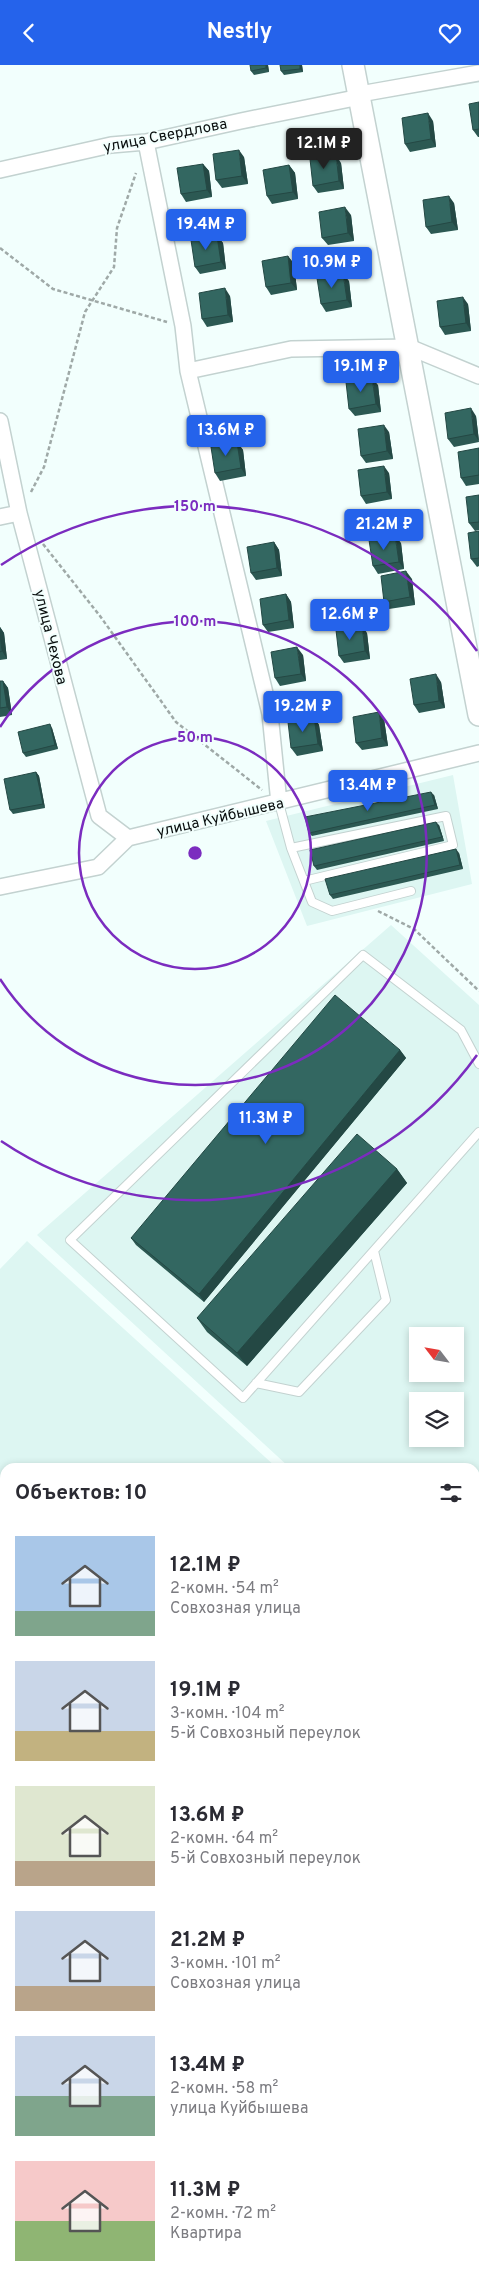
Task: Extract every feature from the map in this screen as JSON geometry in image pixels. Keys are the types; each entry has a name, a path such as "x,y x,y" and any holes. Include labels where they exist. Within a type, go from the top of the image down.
{"street":[{"path":"353,65 479,715"},
{"name":"улица Свердлова","path":"0,170 112,145 146,142 360,96 479,73"},
{"path":"146,142 183,326 188,371 270,714 279,803"},
{"path":"188,371 291,349 409,347 479,376"},
{"name":"улица Чехова","path":"0,421 19,513 99,816 128,838"},
{"path":"0,517 19,513"},
{"name":"улица Куйбышева","path":"128,838 279,803 479,753"},
{"path":"0,887 98,867 128,838"}],"lane":[{"path":"279,803 291,848 312,902 332,911 411,891"},
{"path":"291,848 446,816 453,845 304,881"},
{"path":"479,1064 461,1030 364,955 70,1240 243,1398 479,1132"},
{"path":"256,1383 299,1392 386,1300 374,1251"}],"path":[{"path":"19,513 44,467 85,312 114,267 117,228 137,168"},
{"path":"0,248 53,289 183,326"},
{"path":"42,543 100,616 176,722 279,803"},
{"path":"362,902 414,929 479,991"}],"shaded area":[{"path":"453,775 472,884 307,926 266,821"},
{"path":"391,925 479,1005 479,1463 285,1463 37,1235"},
{"path":"27,1241 272,1463 0,1463 0,1269"}],"building":[{"path":"250,65 266,65 266,68 251,71"},
{"path":"280,65 300,65 300,69 281,71"},
{"path":"479,102 479,129 473,130 469,104"},
{"path":"428,113 431,139 405,144 402,118"},
{"path":"239,150 242,176 216,180 213,154"},
{"path":"336,155 339,181 313,186 310,159"},
{"path":"203,164 207,190 181,194 177,168"},
{"path":"289,165 293,192 267,196 263,170"},
{"path":"449,196 452,222 426,227 423,200"},
{"path":"345,207 348,233 322,238 319,212"},
{"path":"217,236 221,262 195,267 191,240"},
{"path":"288,256 291,283 266,287 262,261"},
{"path":"343,273 347,300 321,304 317,278"},
{"path":"225,288 228,315 202,319 199,293"},
{"path":"463,297 466,323 440,327 437,301"},
{"path":"372,378 376,404 349,409 346,382"},
{"path":"471,408 474,434 448,439 445,413"},
{"path":"384,425 387,451 361,456 358,429"},
{"path":"237,442 241,468 215,473 211,447"},
{"path":"479,448 479,475 461,478 458,452"},
{"path":"384,466 387,492 361,496 358,470"},
{"path":"479,495 479,522 469,523 466,497"},
{"path":"479,531 479,558 471,559 468,533"},
{"path":"395,535 399,562 373,566 369,540"},
{"path":"274,542 277,568 251,573 247,547"},
{"path":"406,571 410,597 384,602 381,576"},
{"path":"286,594 289,620 263,625 260,599"},
{"path":"362,625 365,651 339,656 336,630"},
{"path":"0,635 2,651 0,652"},
{"path":"297,647 301,674 275,678 271,652"},
{"path":"436,674 439,701 414,705 410,679"},
{"path":"0,681 3,681 7,707 0,708"},
{"path":"379,712 382,738 356,743 353,717"},
{"path":"314,717 318,744 291,748 288,722"},
{"path":"50,724 55,745 23,753 18,732"},
{"path":"36,772 43,804 10,810 4,779"},
{"path":"431,792 435,805 309,833 305,817"},
{"path":"436,822 442,837 314,866 310,850"},
{"path":"456,849 460,865 330,895 325,879"},
{"path":"335,995 400,1050 199,1294 131,1238"},
{"path":"357,1134 397,1169 237,1353 197,1318"}]}
